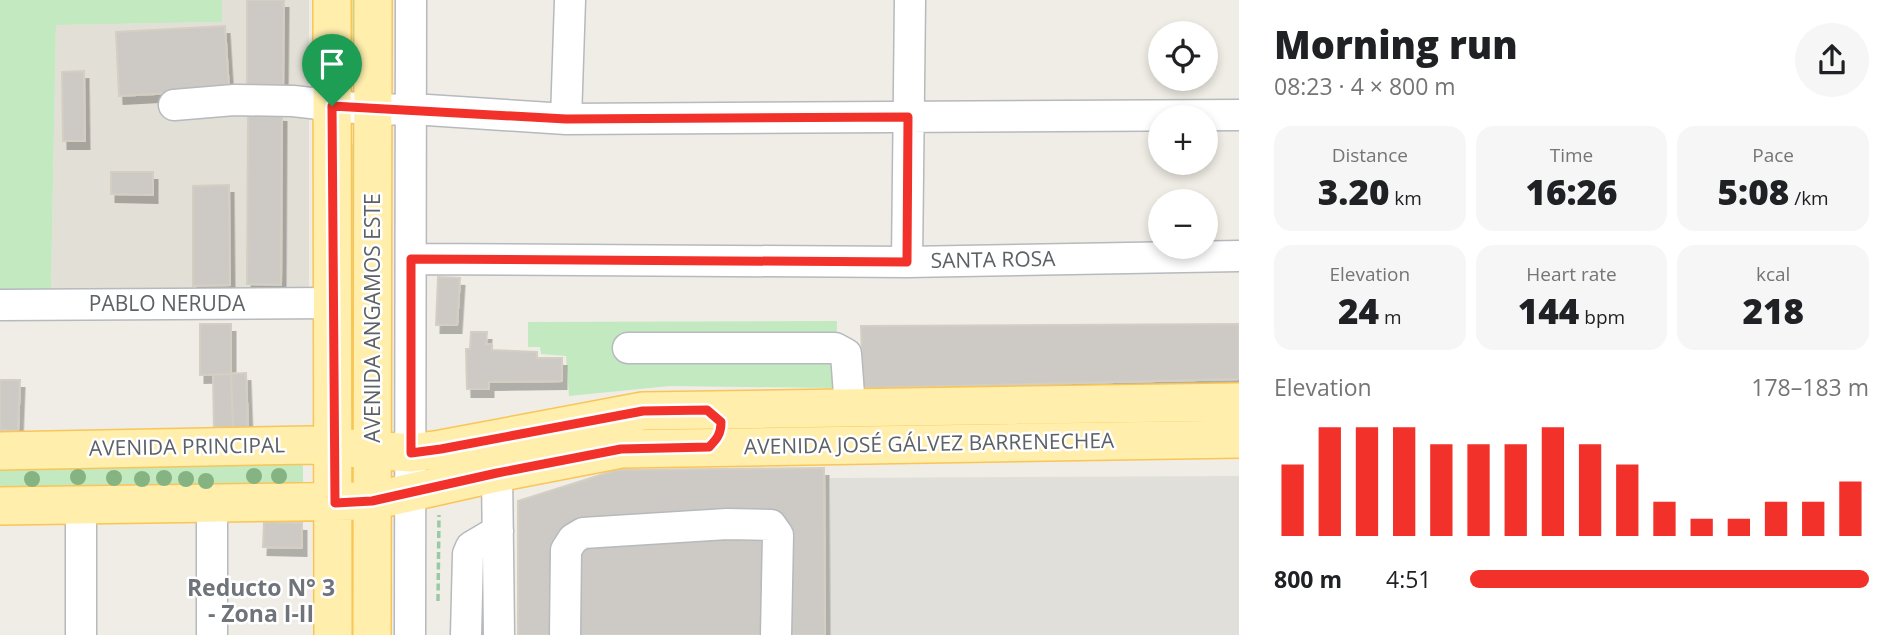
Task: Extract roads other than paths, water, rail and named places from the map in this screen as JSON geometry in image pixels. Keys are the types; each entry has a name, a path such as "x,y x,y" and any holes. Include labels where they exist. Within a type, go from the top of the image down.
{"main road":[{"name":"AVENIDA ANGAMOS ESTE","path":"332,0 334,635"},
{"name":"AVENIDA ANGAMOS ESTE","path":"372,635 373,0"},
{"name":"AVENIDA JOSÉ GÁLVEZ BARRENECHEA","path":"372,501 426,490 495,456 643,411 1239,402"},
{"path":"707,410 721,422 718,438 709,447"},
{"name":"AVENIDA JOSÉ GÁLVEZ BARRENECHEA","path":"373,451 495,456 621,449 1239,439"},
{"name":"AVENIDA PRINCIPAL","path":"0,451 334,446 373,451"},
{"path":"0,506 372,501"}],"street":[{"path":"410,635 426,490 411,453 411,0"},
{"path":"566,119 570,0"},
{"path":"907,262 911,0"},
{"path":"174,105 234,100 293,101 373,110 566,119 1239,115"},
{"name":"SANTA ROSA","path":"411,259 907,262 1239,256"},
{"name":"PABLO NERUDA","path":"0,305 333,303"},
{"path":"628,348 835,348 846,354 850,408"},
{"path":"495,456 499,635"},
{"path":"212,504 212,635"},
{"path":"81,506 81,635"},
{"path":"565,635 566,550 573,539 583,533 766,524 775,529 779,542 776,635"},
{"path":"466,635 468,554 471,547 498,531"}],"district":[{"name":"Reducto N° 3 - Zona I-II","path":"261,601"}]}
